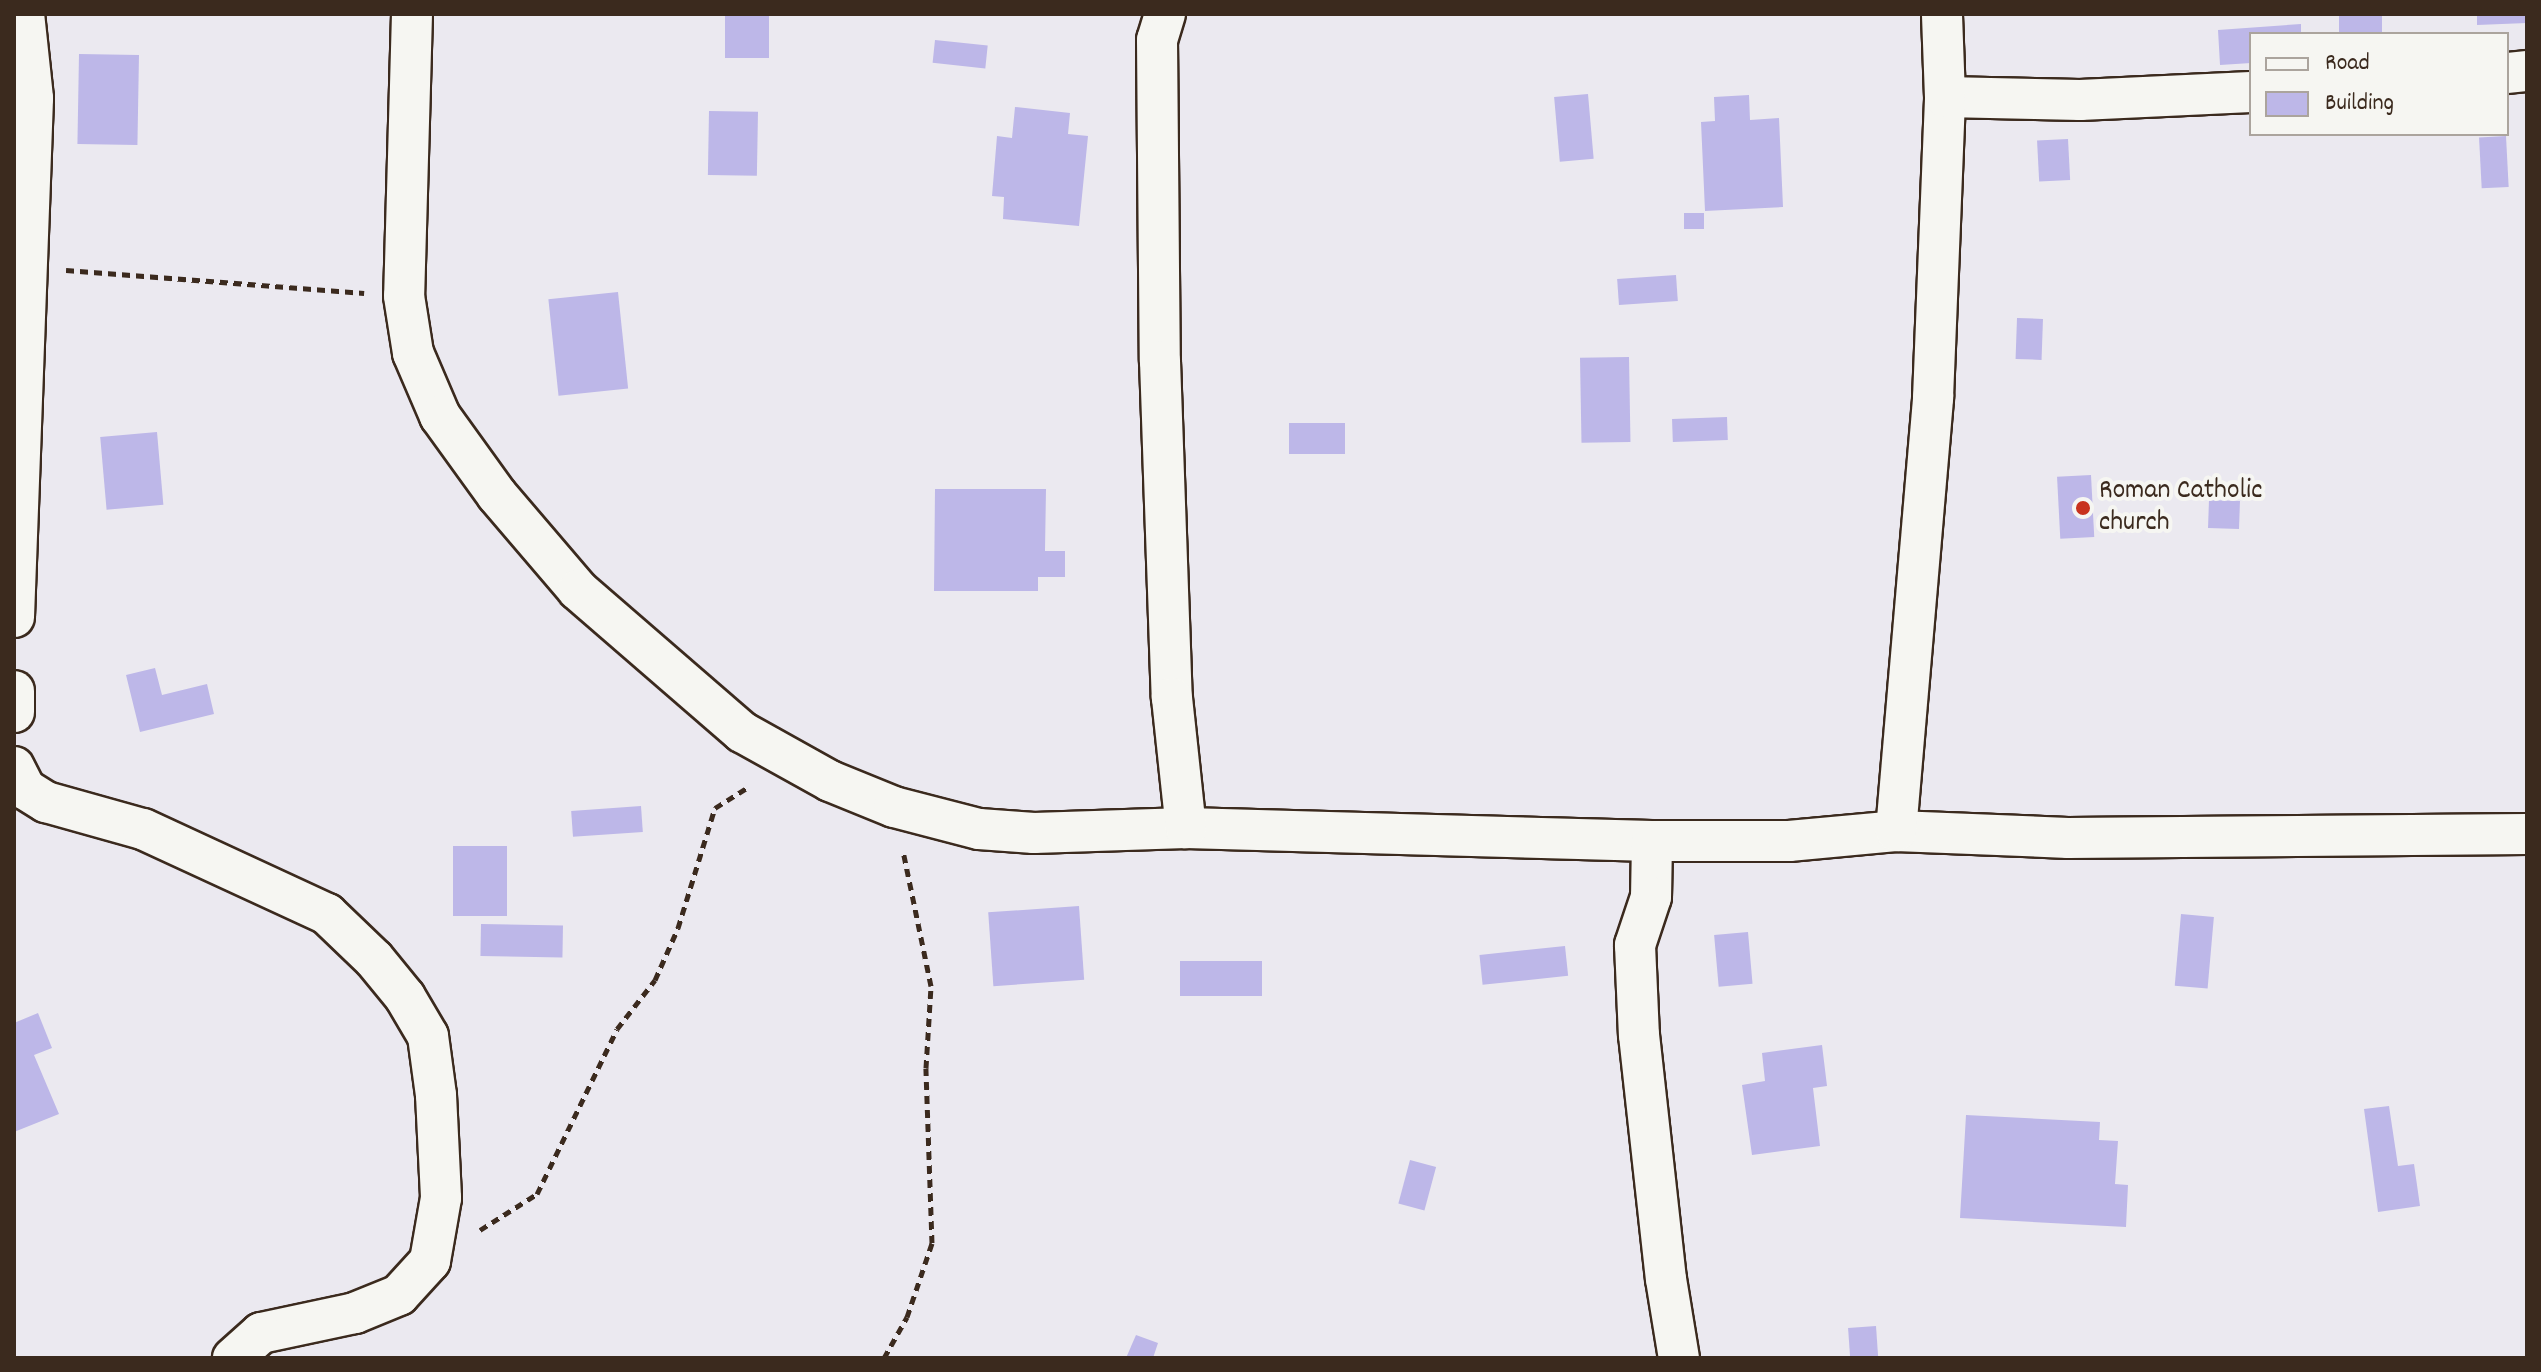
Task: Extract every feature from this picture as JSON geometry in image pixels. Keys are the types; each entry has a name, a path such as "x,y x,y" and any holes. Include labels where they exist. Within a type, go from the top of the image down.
{"street":[{"path":"14,617 33,98 24,14"},
{"path":"412,14 404,296 413,353 440,416 497,495 578,590 742,732 830,781 894,807 979,829 1034,833 1186,828 1652,841 1789,841 1896,831 2068,838 2527,834"},
{"path":"1165,14 1157,40 1160,376 1172,698 1186,828"},
{"path":"1896,831 1933,398 1945,97 1942,14"},
{"path":"1945,97 2080,100 2249,92"},
{"path":"14,691 14,712"},
{"path":"14,767 25,789 46,802 143,829 327,914 382,969 405,997 428,1036 436,1095 441,1198 438,1234 430,1261 399,1295 355,1313 261,1333 233,1358"},
{"path":"1652,841 1651,897 1635,945 1639,1035 1666,1279 1679,1358"}],"path":[{"path":"25,267 404,296"},
{"path":"430,1261 537,1194 617,1029 655,980 678,928 715,808 792,760"},
{"path":"884,1358 907,1317 932,1243 926,1068 931,986 894,807"}],"building":[{"path":"725,14 769,14 769,58 725,58"},
{"path":"2339,14 2382,14 2382,32 2339,32"},
{"path":"2477,14 2527,14 2527,23 2477,25"},
{"path":"2301,24 2301,32 2249,32 2249,63 2220,65 2218,30"},
{"path":"935,40 988,46 985,68 933,63"},
{"path":"79,54 139,55 137,145 77,144"},
{"path":"1588,94 1594,159 1560,162 1554,97"},
{"path":"1749,95 1750,120 1779,118 1783,207 1705,211 1701,122 1715,121 1714,97"},
{"path":"1015,107 1070,113 1068,134 1088,136 1079,226 1003,219 1004,197 992,196 997,136 1012,138"},
{"path":"709,111 758,112 757,176 708,175"},
{"path":"2506,136 2509,187 2482,188 2479,137"},
{"path":"2068,139 2070,180 2039,182 2037,141"},
{"path":"1684,213 1704,213 1704,229 1684,229"},
{"path":"1676,275 1678,301 1619,305 1617,279"},
{"path":"618,292 628,388 559,396 548,299"},
{"path":"2017,318 2043,319 2042,360 2016,359"},
{"path":"1629,357 1630,442 1581,443 1580,358"},
{"path":"1727,417 1728,440 1673,442 1672,419"},
{"path":"1289,423 1345,423 1345,454 1289,454"},
{"path":"157,432 163,505 107,510 100,437"},
{"path":"2091,475 2094,537 2060,539 2057,477"},
{"path":"935,489 1046,489 1045,551 1065,551 1065,577 1038,577 1038,591 934,591"},
{"path":"2209,500 2240,501 2239,529 2208,528"},
{"path":"155,668 162,695 207,684 214,714 140,732 126,675"},
{"path":"641,806 643,832 573,837 571,811"},
{"path":"453,846 507,846 507,916 453,916"},
{"path":"1079,906 1084,980 993,986 988,912"},
{"path":"2181,914 2214,917 2208,989 2175,986"},
{"path":"481,924 563,925 562,957 480,956"},
{"path":"1748,932 1753,984 1719,987 1714,935"},
{"path":"1565,946 1568,976 1483,985 1479,955"},
{"path":"1180,961 1262,961 1262,996 1180,996"},
{"path":"38,1013 52,1048 34,1055 59,1114 14,1132 14,1023"},
{"path":"1822,1045 1827,1086 1813,1088 1820,1146 1752,1155 1742,1085 1765,1081 1762,1053"},
{"path":"2389,1106 2398,1166 2414,1164 2420,1206 2378,1212 2364,1109"},
{"path":"1966,1115 2100,1122 2099,1140 2118,1141 2115,1184 2128,1185 2126,1227 1960,1218"},
{"path":"1410,1160 1436,1167 1424,1210 1398,1203"},
{"path":"1876,1326 1878,1356 1850,1358 1848,1328"},
{"path":"1136,1335 1158,1343 1153,1358 1126,1358"}],"place":[{"name":"Roman Catholic church","path":"2083,508"}]}
